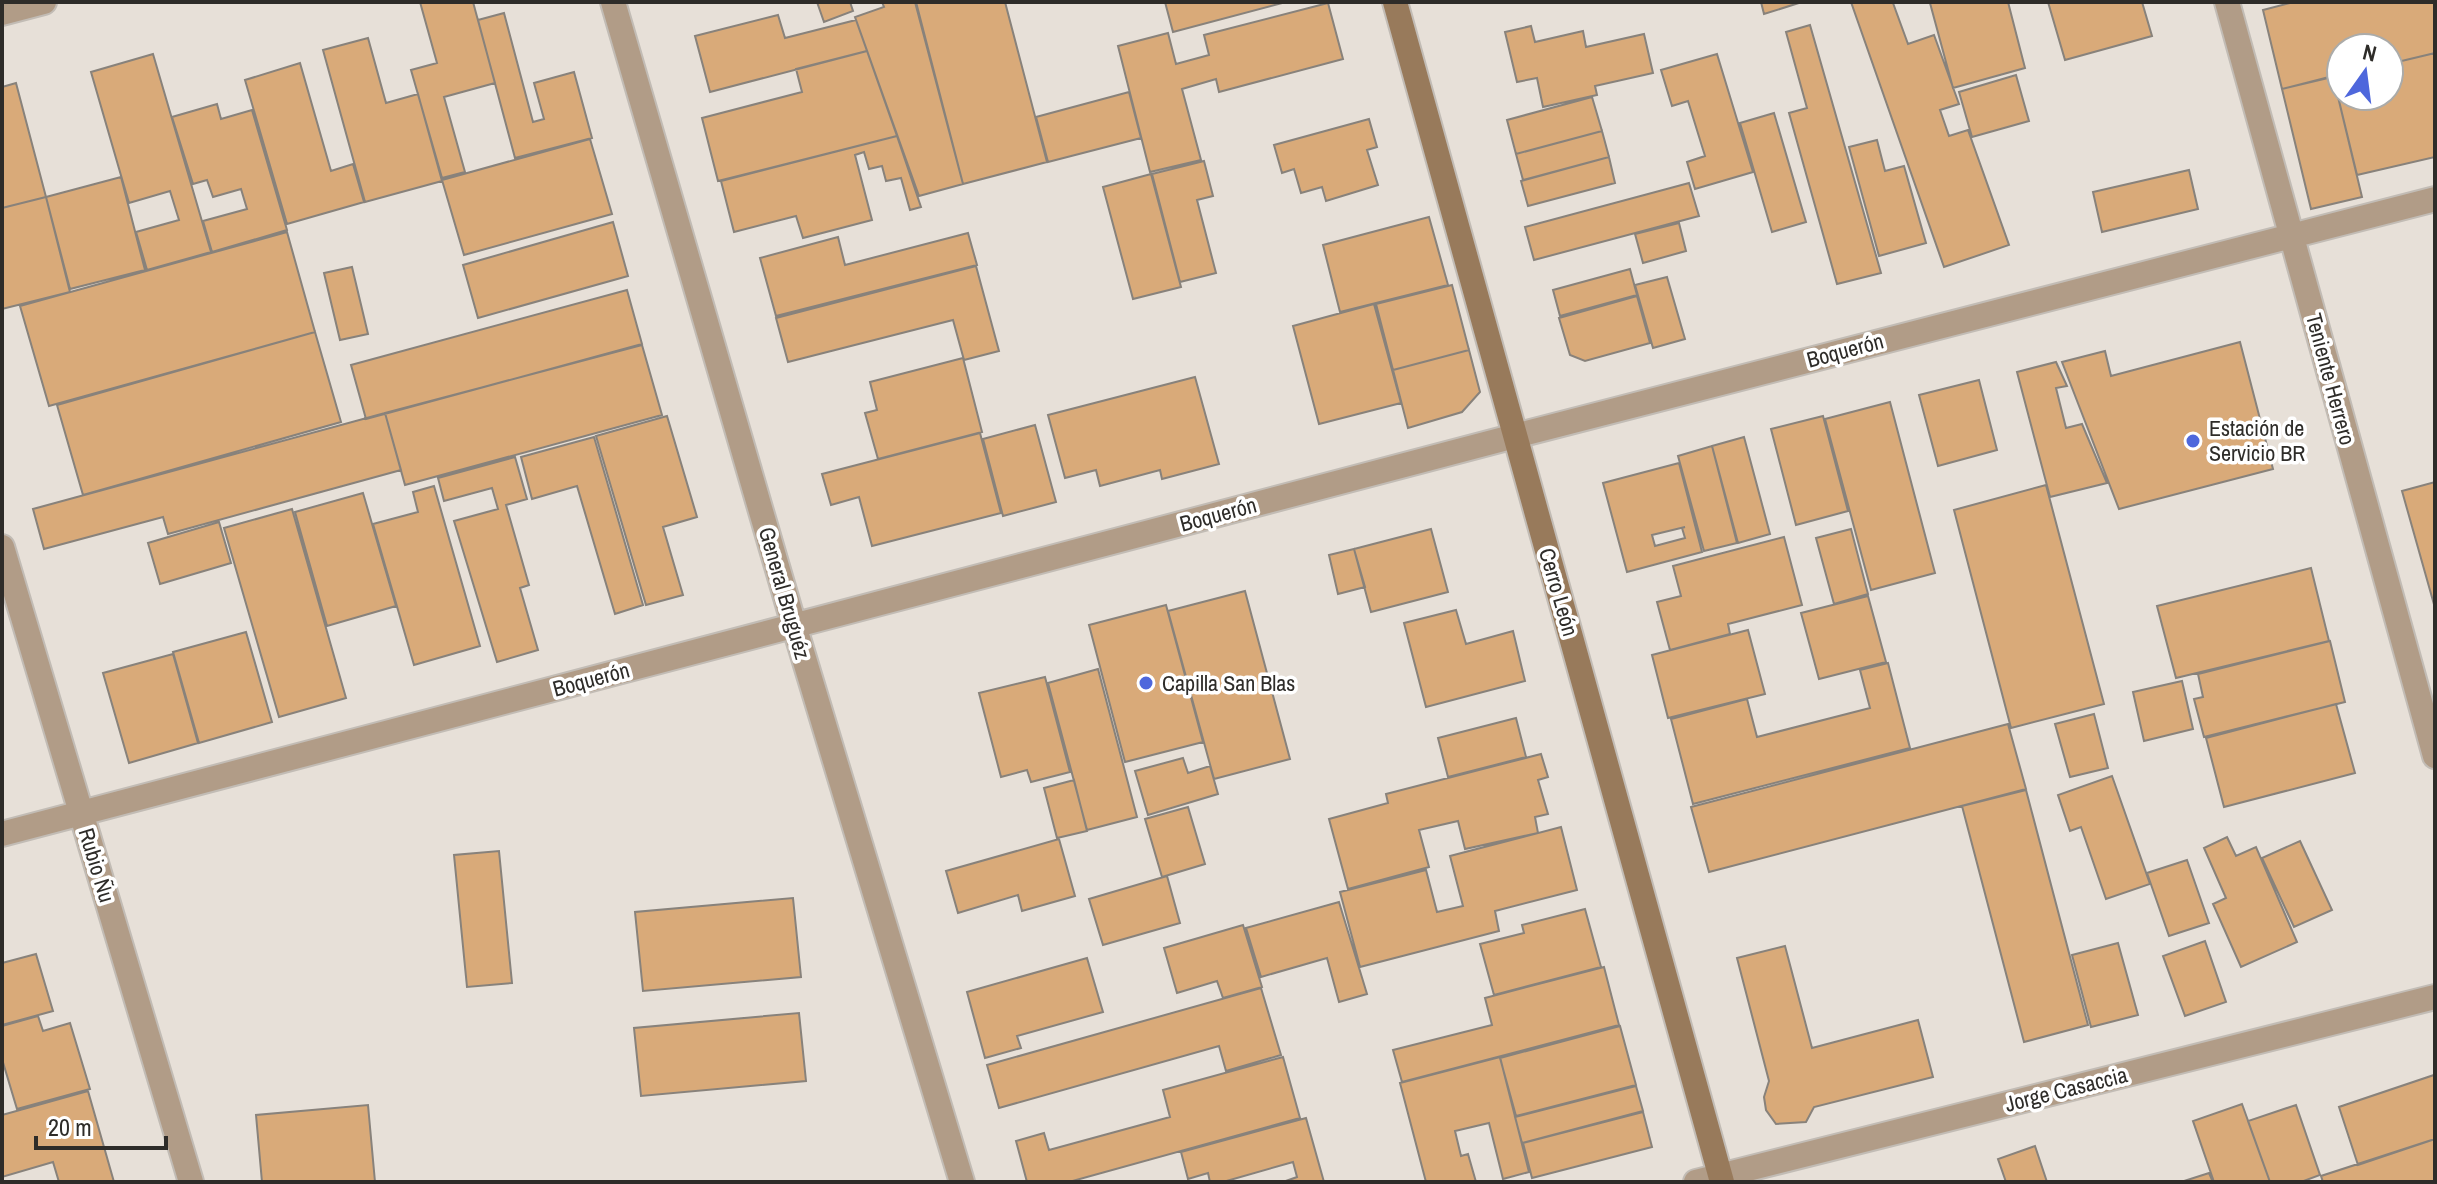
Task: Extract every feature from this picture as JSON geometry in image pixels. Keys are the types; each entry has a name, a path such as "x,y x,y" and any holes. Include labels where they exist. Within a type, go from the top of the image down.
{"street":[{"path":"2,13 44,2"},
{"name":"General Bruguéz","path":"613,2 794,625 962,1182"},
{"name":"Cerro León","path":"1395,2 1722,1179"},
{"name":"Teniente Herrero","path":"2227,2 2435,756"},
{"name":"Boquerón","path":"2,834 1515,436 2435,199"},
{"name":"Rubio Ñu","path":"2,547 191,1182"},
{"name":"Jorge Casaccia","path":"1696,1182 1722,1179 2435,997"}],"building":[{"path":"420,2 473,2 495,83 444,97 465,172 442,178 411,70 437,63"},
{"path":"817,2 850,2 853,11 824,22"},
{"path":"882,2 915,2 963,184 919,196 855,17 884,7"},
{"path":"916,2 1005,2 1047,162 963,184"},
{"path":"1165,2 1286,2 1173,32"},
{"path":"1761,2 1802,2 1764,14"},
{"path":"1851,2 1895,2 1908,44 1934,35 1959,104 1940,110 1949,136 1968,130 2009,245 1944,267"},
{"path":"2008,2 2025,68 1953,88 1930,3"},
{"path":"2048,2 2142,2 2152,36 2065,60"},
{"path":"2294,2 2435,2 2435,53 2405,60 2405,32 2325,32 2325,79 2282,89 2263,10"},
{"path":"1328,3 1343,59 1219,92 1216,79 1182,89 1201,160 1150,172 1118,46 1168,33 1176,64 1209,55 1204,35"},
{"path":"504,13 533,122 544,119 534,83 574,72 592,138 515,158 478,20"},
{"path":"778,15 785,38 856,20 867,51 710,92 695,36"},
{"path":"1810,25 1881,273 1837,284 1789,113 1807,108 1786,32"},
{"path":"1531,26 1535,42 1583,31 1586,47 1644,34 1653,73 1595,86 1597,95 1543,107 1537,78 1517,82 1505,32"},
{"path":"368,38 386,103 418,94 442,181 365,202 323,50"},
{"path":"867,51 897,136 718,181 702,118 802,92 796,69"},
{"path":"2435,53 2435,157 2357,175 2342,112 2405,112 2405,60"},
{"path":"153,54 211,252 147,270 136,232 179,220 170,191 129,203 91,72"},
{"path":"1717,54 1753,172 1695,189 1687,162 1705,156 1688,101 1672,106 1661,70"},
{"path":"300,63 331,171 353,164 364,202 287,224 245,80"},
{"path":"2016,75 2029,121 1972,137 1959,92"},
{"path":"2325,78 2325,112 2342,112 2362,197 2311,209 2282,89"},
{"path":"16,83 46,197 2,208 2,87"},
{"path":"1129,92 1141,138 1048,162 1036,117"},
{"path":"1592,97 1602,131 1516,154 1507,120"},
{"path":"217,104 221,119 252,110 287,230 212,252 203,221 247,209 241,189 213,197 207,180 193,184 172,117"},
{"path":"1774,113 1806,222 1772,232 1740,123"},
{"path":"1369,119 1377,147 1367,150 1378,185 1326,201 1322,187 1301,193 1294,169 1282,173 1274,145"},
{"path":"1602,131 1609,157 1523,180 1516,154"},
{"path":"897,136 921,207 910,210 901,178 886,181 882,166 869,169 864,152 855,155 872,220 803,238 796,216 734,232 721,181"},
{"path":"590,139 612,214 464,255 442,180"},
{"path":"1877,140 1885,171 1904,166 1926,243 1879,256 1849,147"},
{"path":"1609,157 1615,183 1528,206 1521,181"},
{"path":"1204,161 1213,196 1197,200 1216,273 1180,282 1152,174"},
{"path":"2189,170 2198,209 2102,232 2093,192"},
{"path":"1151,174 1181,287 1133,299 1103,187"},
{"path":"121,177 145,270 70,289 46,197"},
{"path":"1689,183 1699,216 1534,260 1525,227"},
{"path":"46,197 70,292 2,309 2,208"},
{"path":"1429,217 1448,285 1340,312 1323,245"},
{"path":"613,222 628,276 478,318 463,265"},
{"path":"1679,223 1686,251 1643,263 1635,234"},
{"path":"287,232 315,332 49,406 20,306"},
{"path":"968,233 977,265 776,316 760,258 838,237 845,265"},
{"path":"976,266 999,351 964,360 953,320 788,362 776,318"},
{"path":"352,267 368,334 340,340 324,273"},
{"path":"1630,269 1637,295 1560,316 1553,290"},
{"path":"1667,277 1685,339 1653,348 1635,285"},
{"path":"1452,285 1469,350 1393,370 1376,304"},
{"path":"627,290 642,344 366,419 351,365"},
{"path":"1637,296 1650,343 1585,361 1570,355 1559,318"},
{"path":"1374,304 1401,403 1319,424 1293,326"},
{"path":"315,332 341,422 83,495 57,405"},
{"path":"2240,342 2273,469 2119,509 2062,362 2105,351 2111,376"},
{"path":"642,345 662,415 405,485 385,413"},
{"path":"1469,350 1480,392 1462,412 1408,428 1393,370"},
{"path":"963,358 982,432 878,459 865,413 877,410 870,382"},
{"path":"2056,362 2067,386 2056,388 2066,428 2082,424 2107,483 2050,497 2017,372"},
{"path":"1195,377 1219,464 1162,479 1160,470 1100,486 1096,470 1065,478 1048,415"},
{"path":"1979,380 1997,450 1938,466 1919,395"},
{"path":"1890,402 1935,573 1871,590 1825,419"},
{"path":"385,413 401,470 168,534 163,517 44,549 33,509"},
{"path":"667,416 697,517 663,527 683,595 646,605 596,436"},
{"path":"1823,416 1848,511 1796,525 1771,429"},
{"path":"1035,425 1056,502 1003,516 983,439"},
{"path":"980,433 1001,513 872,546 859,497 831,505 822,474"},
{"path":"594,437 643,605 615,614 577,486 532,499 521,457"},
{"path":"1744,437 1770,534 1738,543 1712,446"},
{"path":"1712,446 1737,543 1704,551 1678,456"},
{"path":"515,457 527,499 506,505 529,585 520,588 538,650 497,662 454,521 498,509 492,488 444,501 438,478"},
{"path":"1679,463 1702,552 1627,572 1603,483","holes":["1685,527 1682,528 1685,538 1655,546 1652,535"]},
{"path":"2435,482 2435,608 2402,491"},
{"path":"2046,485 2104,704 2011,728 1954,510"},
{"path":"434,486 480,646 414,665 373,524 418,512 413,492"},
{"path":"363,493 396,606 327,626 295,512"},
{"path":"292,509 346,698 279,717 224,528"},
{"path":"219,522 231,563 160,584 148,543"},
{"path":"1431,529 1448,592 1371,612 1354,549"},
{"path":"1851,529 1868,594 1834,604 1816,538"},
{"path":"1784,537 1802,605 1728,624 1730,634 1670,650 1657,602 1681,596 1673,566"},
{"path":"1354,549 1365,587 1338,594 1329,555"},
{"path":"2311,568 2329,641 2176,678 2157,606"},
{"path":"1245,591 1290,759 1214,779 1168,611"},
{"path":"1868,596 1886,662 1819,679 1801,613"},
{"name":"Capilla San Blas","path":"1166,605 1203,742 1125,762 1089,625"},
{"path":"1456,610 1466,644 1513,631 1525,681 1426,707 1404,623"},
{"path":"1748,630 1765,694 1668,718 1652,655"},
{"path":"246,632 272,722 199,743 173,652"},
{"path":"2330,641 2345,702 2204,737 2194,699 2203,697 2198,674"},
{"path":"173,654 198,743 129,763 103,673"},
{"path":"1888,663 1910,748 1693,804 1671,719 1747,699 1757,737 1870,708 1860,670"},
{"path":"1098,669 1137,817 1087,830 1048,683"},
{"path":"1045,677 1070,772 1031,782 1027,770 1001,777 979,693"},
{"path":"2182,681 2193,729 2144,741 2133,692"},
{"path":"2336,704 2355,773 2224,807 2206,738"},
{"path":"2094,714 2108,768 2070,777 2055,724"},
{"path":"1516,718 1526,757 1448,777 1438,738"},
{"path":"2008,724 2026,789 1709,872 1691,807"},
{"path":"1541,754 1548,777 1538,780 1548,814 1535,817 1538,833 1465,849 1458,821 1419,830 1429,867 1348,889 1329,819 1388,803 1386,794"},
{"path":"1183,758 1188,773 1210,766 1218,794 1148,815 1135,771"},
{"path":"2112,776 2150,884 2106,899 2081,827 2070,831 2058,795"},
{"path":"1074,780 1087,831 1057,838 1044,788"},
{"path":"2026,790 2088,1025 2024,1042 1962,806"},
{"path":"1188,807 1205,864 1162,877 1145,819"},
{"path":"1561,827 1577,890 1495,911 1499,931 1360,967 1340,892 1426,870 1437,912 1463,906 1450,856"},
{"path":"2227,837 2236,856 2256,847 2297,942 2241,967 2213,904 2226,898 2204,848"},
{"path":"1059,839 1075,896 1022,911 1018,895 958,913 946,871"},
{"path":"2300,841 2332,910 2294,927 2262,858"},
{"path":"499,851 512,983 467,987 454,855"},
{"path":"2187,860 2209,923 2169,936 2147,873"},
{"path":"1167,876 1180,923 1103,945 1089,899"},
{"path":"793,898 801,977 643,991 635,912"},
{"path":"1339,902 1367,994 1339,1002 1327,958 1261,977 1246,928"},
{"path":"1585,909 1601,967 1494,995 1480,944 1524,933 1522,925"},
{"path":"1243,925 1262,987 1223,998 1217,981 1177,993 1164,948"},
{"path":"2205,941 2226,1002 2185,1016 2163,956"},
{"path":"2118,943 2138,1015 2091,1027 2072,955"},
{"path":"1785,946 1812,1048 1918,1020 1933,1077 1814,1107 1806,1122 1776,1124 1766,1110 1764,1097 1769,1081 1737,958"},
{"path":"36,954 53,1011 2,1025 2,963"},
{"path":"1087,958 1103,1012 1017,1036 1021,1048 985,1058 967,992"},
{"path":"1604,967 1619,1025 1402,1082 1393,1050 1492,1025 1485,998"},
{"path":"1261,988 1281,1055 1226,1071 1219,1046 999,1108 987,1065"},
{"path":"799,1013 806,1081 641,1096 634,1028"},
{"path":"38,1016 43,1031 70,1023 90,1089 17,1109 2,1059 2,1026"},
{"path":"1620,1026 1636,1085 1516,1116 1500,1058"},
{"path":"1283,1057 1300,1118 1069,1182 1027,1182 1016,1141 1044,1133 1049,1150 1170,1117 1163,1090"},
{"path":"1500,1057 1529,1172 1503,1179 1489,1123 1455,1131 1461,1156 1468,1154 1476,1182 1426,1182 1400,1083"},
{"path":"2434,1075 2435,1139 2358,1165 2339,1107"},
{"path":"1636,1086 1643,1111 1522,1143 1515,1117"},
{"path":"88,1091 114,1182 59,1182 53,1162 2,1177 2,1115"},
{"path":"2242,1104 2270,1182 2214,1182 2193,1121"},
{"path":"368,1105 375,1182 262,1182 256,1115"},
{"path":"2296,1105 2320,1175 2301,1182 2270,1182 2248,1121"},
{"path":"1643,1112 1652,1147 1532,1178 1523,1143"},
{"path":"1306,1118 1324,1182 1283,1182 1297,1177 1293,1162 1223,1182 1210,1182 1208,1173 1188,1179 1181,1152"},
{"path":"2435,1139 2435,1182 2323,1182 2321,1176"},
{"path":"2035,1146 2047,1182 2006,1182 1998,1159"},
{"path":"2209,1173 2213,1182 2181,1182"}],"place":[{"name":"Estación de Servicio BR","path":"2193,441"},
{"name":"Capilla San Blas","path":"1146,683"}]}
